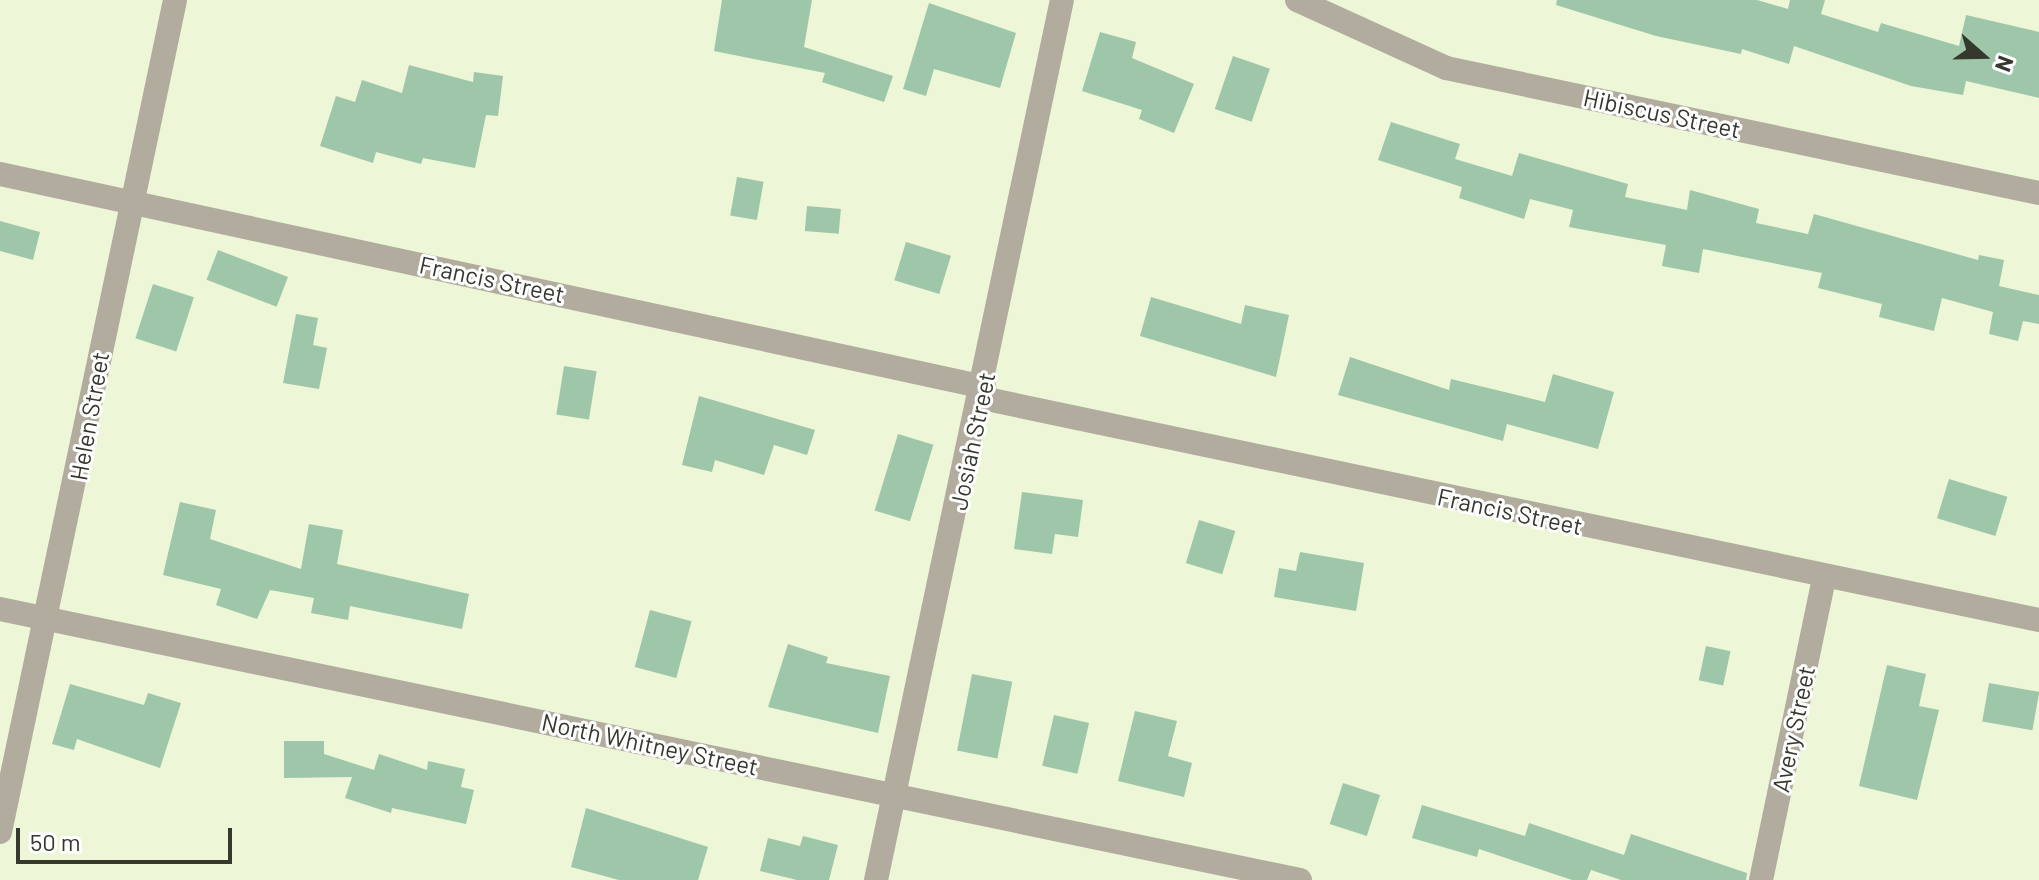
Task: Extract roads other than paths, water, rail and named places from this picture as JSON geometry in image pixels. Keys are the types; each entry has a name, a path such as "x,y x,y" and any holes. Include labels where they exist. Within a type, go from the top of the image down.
{"street":[{"name":"Helen Street","path":"0,832 175,0"},
{"name":"Josiah Street","path":"876,880 983,392 1062,0"},
{"name":"Hibiscus Street","path":"1297,0 1446,68 2039,193"},
{"name":"Francis Street","path":"0,174 134,200 218,225 470,273 983,392 1824,578 2039,620"},
{"name":"Avery Street","path":"1761,880 1824,578"},
{"name":"North Whitney Street","path":"0,609 1300,880"}]}
